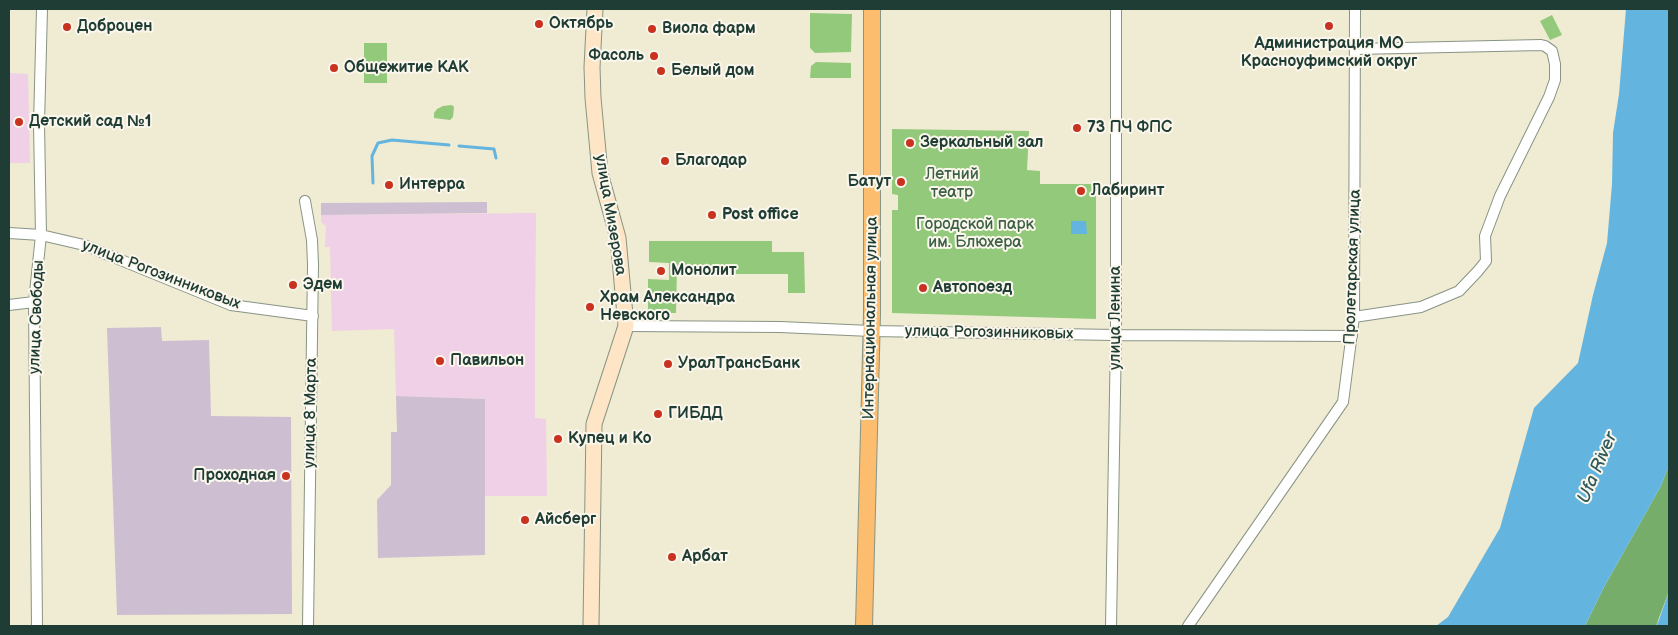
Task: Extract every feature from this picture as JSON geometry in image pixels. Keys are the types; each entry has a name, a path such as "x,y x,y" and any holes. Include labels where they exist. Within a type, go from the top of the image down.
{"main road":[{"name":"улица Мизерова","path":"591,626 594,424 626,326 618,238 600,173 592,67 595,9"},
{"name":"Интернациональная улица","path":"864,626 871,331 872,9"}],"street":[{"name":"улица Свободы","path":"37,626 34,302 41,235 39,124 42,9"},
{"name":"улица Ленина","path":"1111,626 1116,335 1116,9"},
{"name":"Пролетарская улица","path":"1188,626 1343,402 1354,317 1355,9"},
{"path":"1354,317 1421,307 1459,291 1486,261 1485,236 1500,196 1551,92 1556,64 1554,55 1549,48 1541,45 1356,49"},
{"name":"улица 8 Марта","path":"304,201 312,240 314,316 308,626"},
{"name":"улица Рогозинниковых","path":"9,233 41,235 84,245 231,305 314,316"},
{"path":"9,305 34,302"},
{"name":"улица Рогозинниковых","path":"626,326 780,327 871,331 1116,335 1352,336"}],"shaded area":[{"name":"Детский сад №1","path":"9,73 28,74 30,163 9,163"},
{"path":"487,202 487,213 321,215 321,203"},
{"path":"536,213 535,418 546,419 547,496 484,496 485,399 396,396 394,329 332,331 330,247 325,247 326,226 321,222 321,215"},
{"path":"161,327 162,341 209,340 211,416 291,417 292,614 117,615 107,328"},
{"path":"396,396 485,399 485,555 378,558 377,500 391,485 391,432 397,432"}],"green space":[{"path":"810,13 852,14 851,52 815,53 810,48"},
{"path":"1552,15 1562,35 1550,40 1540,21"},
{"path":"364,43 387,43 387,83 364,83"},
{"path":"816,62 851,63 851,78 810,78 811,66"},
{"path":"452,105 454,107 453,117 450,120 434,118 434,113 437,109"},
{"name":"Городской парк им. Блюхера","path":"892,129 1029,131 1027,170 1040,171 1040,184 1096,184 1096,319 892,313 892,210 898,210 898,195 892,194"},
{"path":"649,241 772,241 772,252 804,252 805,293 788,293 788,274 714,274 714,267 677,267 676,313 648,313 648,279 669,280 669,263 649,262"},
{"path":"1669,468 1669,591 1656,626 1585,626 1604,587 1661,486"}],"water":[{"name":"Ufa River","path":"1626,9 1669,9 1669,468 1661,486 1604,587 1585,626 1436,626 1448,617 1500,528 1534,408 1578,363 1607,243 1612,184 1613,133 1619,94"},
{"path":"1071,221 1086,221 1087,234 1071,234"},
{"path":"1669,591 1669,626 1656,626 1659,620"}],"waterway":[{"path":"373,183 372,156 378,143 392,140 449,145"},
{"path":"459,146 494,149 496,158"}],"place":[{"name":"Октябрь","path":"539,24"},
{"name":"Администрация МО Красноуфимский округ","path":"1329,26"},
{"name":"Доброцен","path":"67,27"},
{"name":"Виола фарм","path":"652,29"},
{"name":"Фасоль","path":"654,56"},
{"name":"Общежитие КАК","path":"334,68"},
{"name":"Белый дом","path":"661,71"},
{"name":"Детский сад №1","path":"19,122"},
{"name":"73 ПЧ ФПС","path":"1077,128"},
{"name":"Зеркальный зал","path":"910,143"},
{"name":"Благодар","path":"665,161"},
{"name":"Батут","path":"901,182"},
{"name":"Интерра","path":"389,185"},
{"name":"Лабиринт","path":"1081,191"},
{"name":"Post office","path":"712,215"},
{"name":"Монолит","path":"661,271"},
{"name":"Эдем","path":"293,285"},
{"name":"Автопоезд","path":"923,288"},
{"name":"Храм Александра Невского","path":"590,307"},
{"name":"Павильон","path":"440,361"},
{"name":"УралТрансБанк","path":"668,364"},
{"name":"ГИБДД","path":"658,414"},
{"name":"Купец и Ко","path":"558,439"},
{"name":"Проходная","path":"286,476"},
{"name":"Айсберг","path":"525,520"},
{"name":"Арбат","path":"672,557"}],"park label":[{"name":"Летний театр","path":"952,184"}]}
